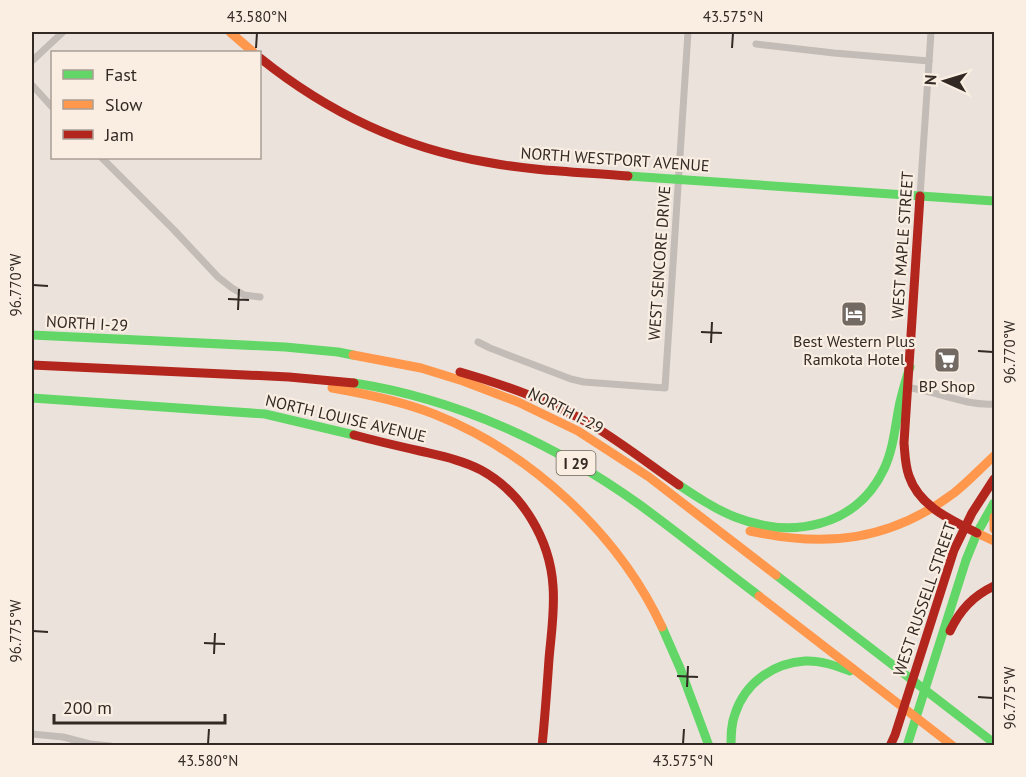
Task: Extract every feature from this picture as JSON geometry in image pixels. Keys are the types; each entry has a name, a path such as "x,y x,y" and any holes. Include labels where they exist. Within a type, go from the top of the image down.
{"main road":[{"path":"230,32 252,51"},
{"name":"NORTH WESTPORT AVENUE","path":"261,59 298,87 358,121 386,134 469,159 511,166 994,201"},
{"name":"WEST MAPLE STREET","path":"906,387 910,366 920,196"},
{"name":"NORTH I-29","path":"32,335 302,348 338,352 405,364 463,381 536,410 597,443 649,477 994,742"},
{"path":"405,364 418,362 445,368 497,382 544,400 600,430 694,496 715,508 749,522 779,528 801,528 822,523 844,513 864,497 877,481 885,464 906,387"},
{"name":"I 29","path":"32,365 319,379 383,388 424,398 487,419 584,467 631,499 953,746"},
{"path":"239,375 268,382 357,392 417,408 473,432 511,454 547,480 598,531 639,585 671,645 709,746"},
{"path":"906,387 904,443 905,459 912,483 923,500 942,516 994,541"},
{"name":"NORTH LOUISE AVENUE","path":"32,398 265,414 459,461 491,477 521,505 536,526 547,551 553,578 554,604 542,746"},
{"path":"649,477 691,505 731,525 774,537 829,541 878,533 922,515 955,493 994,456"},
{"name":"WEST RUSSELL STREET","path":"891,746 954,550 979,500 994,479"},
{"name":"WEST RUSSELL STREET","path":"908,743 966,560 977,533 994,503"},
{"path":"994,517 994,529"},
{"path":"934,662 962,609 976,596 994,586"},
{"path":"731,746 732,728 740,701 755,681 767,672 790,663 806,661 820,662 858,673"},
{"path":"936,698 955,705 983,727 994,731"}],"street":[{"path":"32,61 63,32"},
{"name":"WEST SENCORE DRIVE","path":"478,342 571,379 665,388 688,32"},
{"name":"WEST MAPLE STREET","path":"920,196 931,32"},
{"path":"756,44 929,61"},
{"path":"32,85 51,106"},
{"path":"103,159 218,277 244,295 260,297"},
{"path":"906,387 968,403 994,404"},
{"path":"32,734 110,746"}],"traffic: fast":[{"path":"628,176 994,201"},
{"path":"32,335 285,347 353,355"},
{"path":"679,485 720,510 756,524 799,527 839,516 857,504 872,489 884,469 892,445 900,402 910,367"},
{"path":"354,383 430,400 467,413 504,427 574,462 640,505 759,596"},
{"path":"32,398 265,414 354,435"},
{"path":"907,746 966,560 977,533 994,503"},
{"path":"776,575 994,743"},
{"path":"662,627 709,746"},
{"path":"731,746 733,722 740,703 753,684 771,670 793,663 811,661 850,671"}],"traffic: slow":[{"path":"230,32 252,51"},
{"path":"353,355 421,368 463,381 518,402 578,431 649,477 776,575"},
{"path":"332,388 384,398 434,414 470,430 537,473 596,528 644,592 662,627"},
{"path":"750,531 805,539 831,539 881,531 906,522 930,509 959,489 994,456"},
{"path":"994,517 994,529"},
{"path":"977,533 994,541"},
{"path":"759,596 953,746"}],"traffic: jam":[{"path":"261,59 311,95 338,111 366,125 425,147 455,156 504,165 628,176"},
{"path":"920,196 904,443 906,464 914,487 928,504 977,533"},
{"path":"32,365 289,377 354,383"},
{"path":"460,372 514,389 584,420 679,485"},
{"path":"354,435 459,461 481,470 510,491 532,519 546,552 553,586 542,746"},
{"path":"890,746 954,550 972,513 994,479"},
{"path":"950,631 968,604 994,586"}],"place":[{"name":"Best Western Plus Ramkota Hotel","path":"854,314"},
{"name":"BP Shop","path":"947,360"}]}
